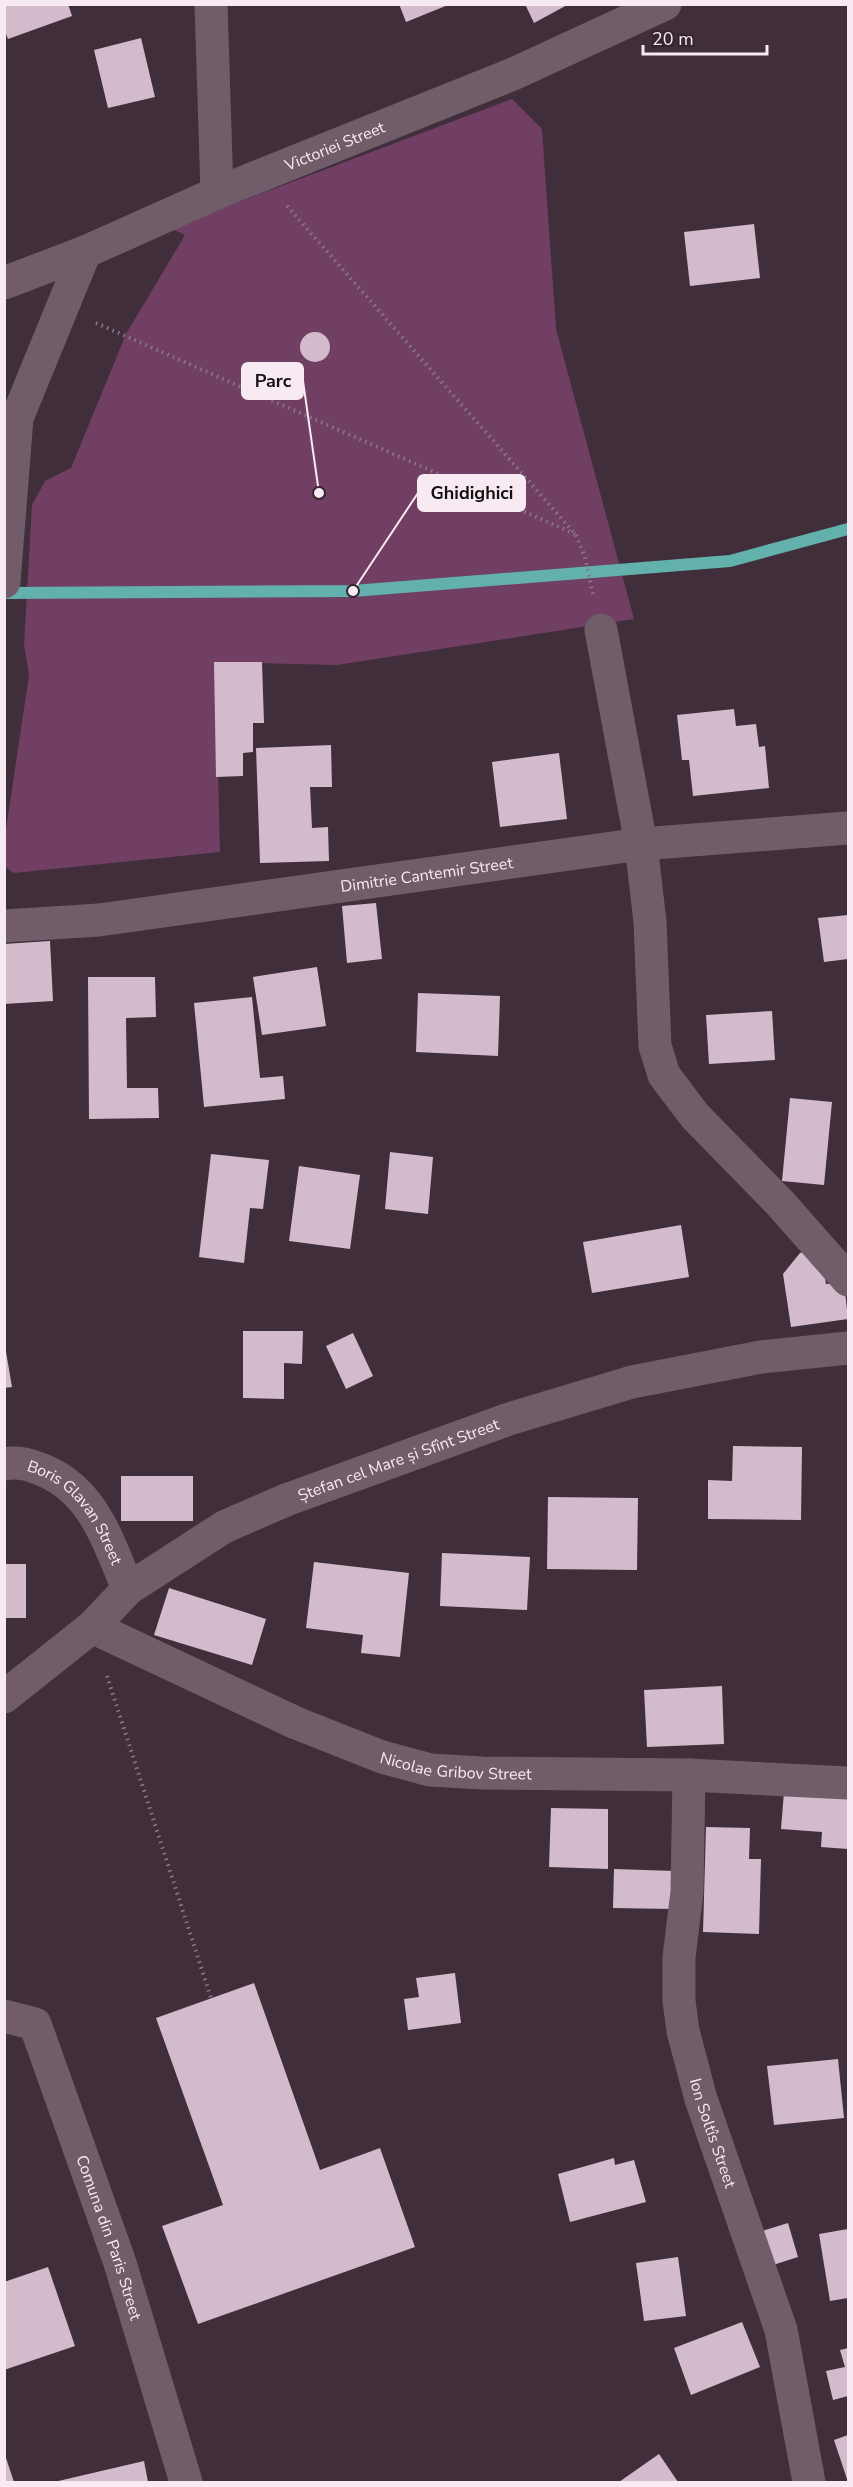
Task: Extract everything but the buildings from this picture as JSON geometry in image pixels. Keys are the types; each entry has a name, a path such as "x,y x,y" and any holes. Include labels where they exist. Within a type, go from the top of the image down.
{"street":[{"path":"211,4 217,193"},
{"name":"Victoriei Street","path":"4,283 85,252 217,193 513,74 665,4"},
{"path":"4,582 11,412 62,308 85,252"},
{"path":"601,630 641,844 650,922 655,1046 664,1075 695,1116 780,1203 849,1280"},
{"name":"Dimitrie Cantemir Street","path":"4,926 99,920 641,844 849,828"},
{"name":"Ștefan cel Mare și Sfînt Street","path":"4,1697 92,1627 128,1589 224,1527 285,1500 509,1419 632,1382 761,1357 849,1348"},
{"name":"Boris Glavan Street","path":"4,1464 14,1462 31,1465 61,1478 84,1499 102,1526 128,1589"},
{"name":"Nicolae Gribov Street","path":"92,1627 296,1723 382,1757 430,1770 482,1773 689,1774 849,1783"},
{"name":"Ion Soltîs Street","path":"689,1774 687,1892 680,1957 679,2001 683,2031 701,2099 781,2330 809,2482"},
{"name":"Comuna din Paris Street","path":"4,2016 35,2024 120,2263 186,2482"}],"path":[{"path":"262,176 576,535 585,557"},
{"path":"62,308 576,535"},
{"path":"92,1627 211,1998"}],"shaded area":[{"path":"512,99 542,129 556,329 634,619 337,665 215,662 220,852 14,873 5,867 5,836 29,675 24,645 32,505 45,481 71,468 126,334 185,235 170,228"}],"waterway":[{"path":"4,593 353,591 730,561 848,529"}],"place":[{"name":"Parc","path":"319,493"},
{"name":"Ghidighici","path":"353,591"}]}
